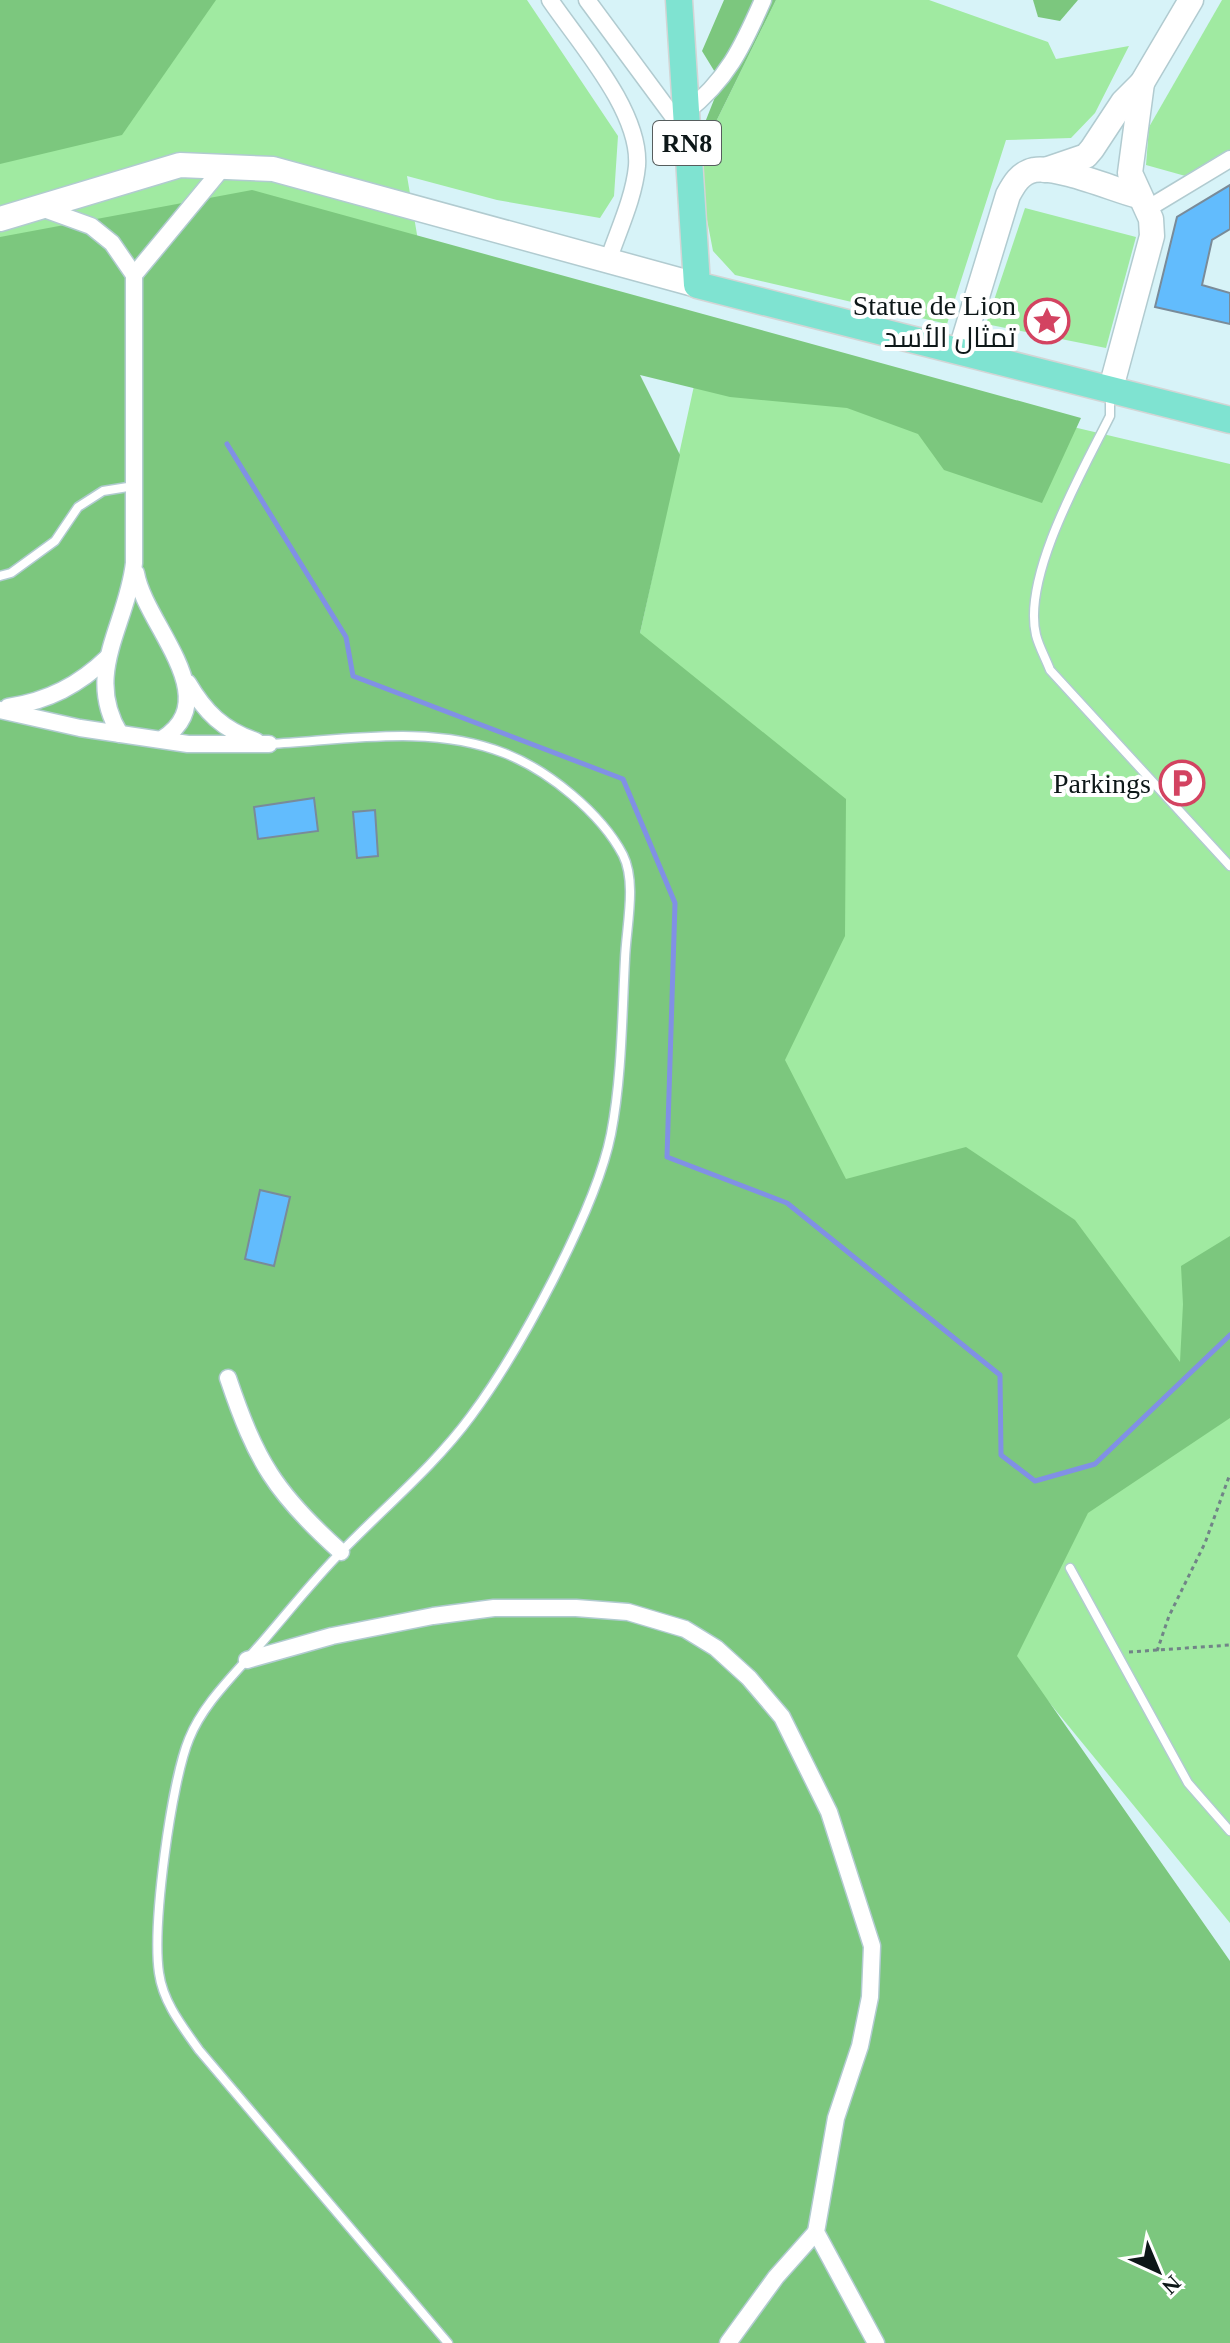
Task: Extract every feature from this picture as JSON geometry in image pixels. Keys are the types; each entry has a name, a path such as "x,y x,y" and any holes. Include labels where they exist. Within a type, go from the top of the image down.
{"main road":[{"name":"RN8","path":"679,0 697,285"},
{"path":"961,349 1008,195 1025,174 1086,156 1123,102 1142,83 1191,0"},
{"path":"1111,388 1152,236 1130,173 1142,83"},
{"path":"0,219 44,209 180,165 273,169 697,285 961,349 1230,420"},
{"path":"1045,170 1142,203"}],"street":[{"path":"550,0 626,114 636,143 637,168 608,261"},
{"path":"587,0 686,124 714,90 746,38 763,0"},
{"path":"1142,203 1230,159"},
{"path":"134,275 225,165"},
{"path":"44,209 91,226 112,243 134,275 134,563 128,597 104,678 105,705 120,734"},
{"path":"134,563 143,598 201,705 216,721 234,733 269,744"},
{"path":"0,708 33,703 59,693 81,682 108,657"},
{"path":"162,739 176,730 186,713 189,694 184,676"},
{"path":"0,708 120,734 214,745 269,744"},
{"path":"228,1378 243,1424 269,1477 290,1504 341,1552"},
{"path":"247,1660 332,1636 433,1616 494,1608 576,1608 628,1612 685,1629 716,1648 749,1678 782,1717 829,1812 872,1946 870,1997 860,2046 836,2118 816,2232 776,2277 728,2343"},
{"path":"816,2232 876,2343"}],"lane":[{"path":"1111,388 1110,416 1048,549 1036,595 1036,634 1050,670 1230,866"},
{"path":"0,576 11,573 55,541 78,507 103,491 134,486"},
{"path":"269,744 428,736 476,744 509,755 555,783 596,819 624,857 629,885 620,1052 611,1135 597,1180 559,1264 472,1415 420,1475 341,1552 203,1713 189,1738 176,1781 158,1941 163,1987 178,2020 199,2050 448,2343"},
{"path":"1070,1568 1113,1652 1188,1783 1230,1831"}],"path":[{"path":"1157,1651 1169,1616 1205,1543 1230,1474"},
{"path":"1113,1652 1230,1645"}],"green space":[{"path":"0,0 527,0 618,136 614,196 600,218 497,200 407,176 596,1281 640,633 704,340 1230,464 1230,1923 916,1540 1230,2343 0,2343"},
{"path":"0,0 216,0 122,135 0,164"},
{"path":"724,0 776,0 706,142 702,130 721,82 702,51"},
{"path":"776,0 929,0 1048,42 1056,59 1129,46 1095,113 1071,138 1006,140 947,324 735,275 713,251 699,178 706,142"},
{"path":"1033,0 1078,0 1060,21 1038,17"},
{"path":"1222,0 1230,0 1230,150 1189,177 1146,165 1149,127"},
{"path":"252,190 1081,418 1042,503 944,470 918,434 847,408 730,397 640,375 680,455 640,633 846,799 845,936 785,1060 846,1179 966,1147 1075,1220 1180,1362 1181,1266 1230,1236 1230,1418 1088,1513 1017,1656 1230,1961 1230,2343 0,2343 0,237"},
{"path":"1025,208 1136,237 1106,348 986,324"}],"building":[{"path":"1230,185 1230,229 1212,240 1202,285 1230,293 1230,324 1155,307 1177,217"},
{"path":"314,798 318,831 258,839 254,807"},
{"path":"375,810 378,856 357,858 353,812"},
{"path":"260,1190 290,1197 274,1266 245,1259"}],"waterway":[{"path":"227,444 346,637 353,676 623,779 675,903 667,1157 787,1203 1000,1375 1001,1455 1035,1481 1095,1464 1230,1335"}],"place":[{"name":"Statue de Lion تمثال الأسد","path":"1047,321"},
{"name":"Parkings","path":"1182,783"}]}
